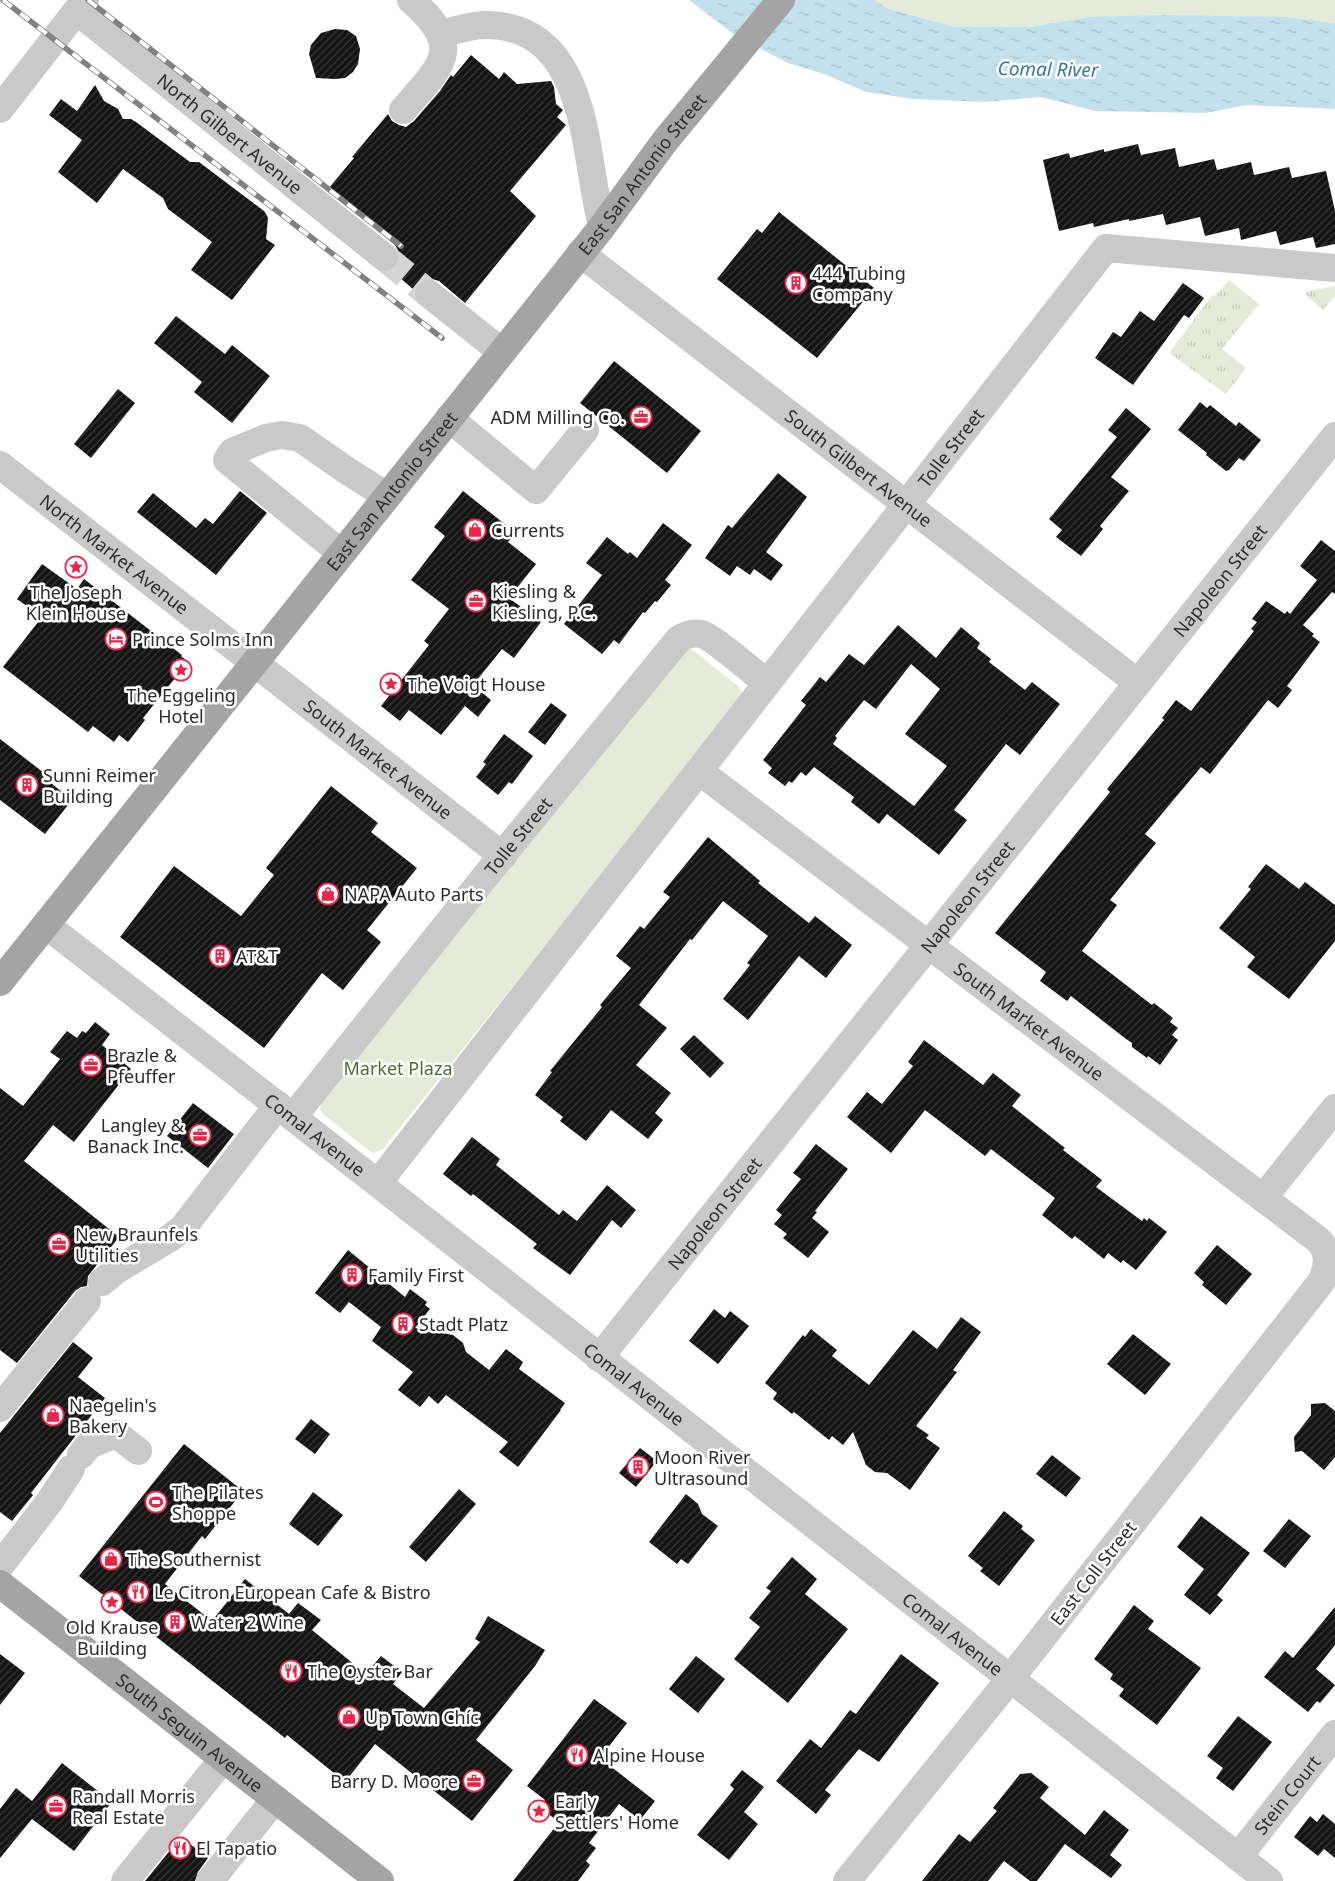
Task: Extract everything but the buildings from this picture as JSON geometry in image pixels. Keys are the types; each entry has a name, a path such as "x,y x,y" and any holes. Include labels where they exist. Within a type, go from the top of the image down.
{"main road":[{"name":"East San Antonio Street","path":"0,982 602,227 665,141 781,0"},
{"name":"South Seguin Avenue","path":"0,1584 380,1881"}],"street":[{"path":"403,110 438,69 443,50 440,34 429,16 411,0"},
{"path":"0,109 81,5"},
{"name":"North Gilbert Avenue","path":"81,5 384,257"},
{"path":"440,34 468,27 495,26 523,33 533,38 552,56 568,78 580,110 602,227"},
{"name":"Tolle Street","path":"378,1183 1106,248 1335,268"},
{"name":"South Gilbert Avenue","path":"580,253 1138,683"},
{"path":"430,294 502,352"},
{"path":"449,418 536,490 585,430"},
{"path":"341,553 228,460 232,452 266,438 282,435 300,438 387,496"},
{"name":"Napoleon Street","path":"599,1358 1335,436"},
{"name":"North Market Avenue","path":"0,465 254,662"},
{"name":"Tolle Street","path":"0,1408 94,1292 115,1271 182,1229 286,1111 502,856 678,640 685,635 706,636 767,683"},
{"name":"South Market Avenue","path":"254,662 502,856"},
{"name":"South Market Avenue","path":"699,771 1263,1198 1322,1244 1327,1259"},
{"name":"Comal Avenue","path":"46,925 1269,1881"},
{"path":"1263,1198 1335,1108"},
{"name":"East Coll Street","path":"847,1881 1010,1679 1321,1282 1326,1271 1327,1259"},
{"path":"0,1566 50,1501 89,1445 116,1434 138,1452"},
{"name":"Stein Court","path":"1238,1857 1335,1734"},
{"path":"125,1881 223,1759"},
{"path":"210,1881 275,1799"}],"green space":[{"path":"875,0 1335,0 1335,23 1287,17 1089,17 1029,27 955,27 889,9"},
{"path":"1229,280 1259,304 1222,349 1246,368 1226,394 1169,353 1213,294 1215,296"},
{"path":"1335,286 1335,296 1323,310 1305,294 1308,291"},
{"name":"Market Plaza","path":"689,649 739,687 743,695 741,700 383,1149 374,1153 368,1150 323,1114 320,1109 321,1103 681,652"}],"water":[{"name":"Comal River","path":"689,0 875,0 889,9 955,27 1029,27 1089,17 1161,15 1287,17 1335,23 1335,109 1247,105 1205,113 1095,111 1041,97 984,102 914,99 866,92 824,74 788,63 736,36"}],"tunnel":[{"path":"384,257 429,294"}],"railway":[{"path":"3,0 442,338"},
{"path":"88,0 401,246"}],"place":[{"name":"444 Tubing Company","path":"796,283"},
{"name":"ADM Milling Co.","path":"641,417"},
{"name":"Currents","path":"475,530"},
{"name":"The Joseph Klein House","path":"76,567"},
{"name":"Kiesling & Kiesling, P.C.","path":"476,601"},
{"name":"Prince Solms Inn","path":"116,639"},
{"name":"The Eggeling Hotel","path":"181,670"},
{"name":"The Voigt House","path":"391,684"},
{"name":"Sunni Reimer Building","path":"27,785"},
{"name":"NAPA Auto Parts","path":"328,894"},
{"name":"AT&T","path":"220,956"},
{"name":"Brazle & Pfeuffer","path":"91,1065"},
{"name":"Langley & Banack Inc.","path":"200,1135"},
{"name":"New Braunfels Utilities","path":"59,1244"},
{"name":"Family First","path":"352,1275"},
{"name":"Stadt Platz","path":"403,1324"},
{"name":"Naegelin's Bakery","path":"53,1415"},
{"name":"Moon River Ultrasound","path":"638,1467"},
{"name":"The Pilates Shoppe","path":"156,1502"},
{"name":"The Southernist","path":"111,1559"},
{"name":"Le Citron European Cafe & Bistro","path":"138,1592"},
{"name":"Old Krause Building","path":"112,1602"},
{"name":"Water 2 Wine","path":"175,1622"},
{"name":"The Oyster Bar","path":"291,1671"},
{"name":"Up Town Chíc","path":"349,1717"},
{"name":"Alpine House","path":"577,1755"},
{"name":"Barry D. Moore","path":"474,1781"},
{"name":"Randall Morris Real Estate","path":"56,1806"},
{"name":"Early Settlers' Home","path":"539,1811"},
{"name":"El Tapatio","path":"180,1848"}]}
